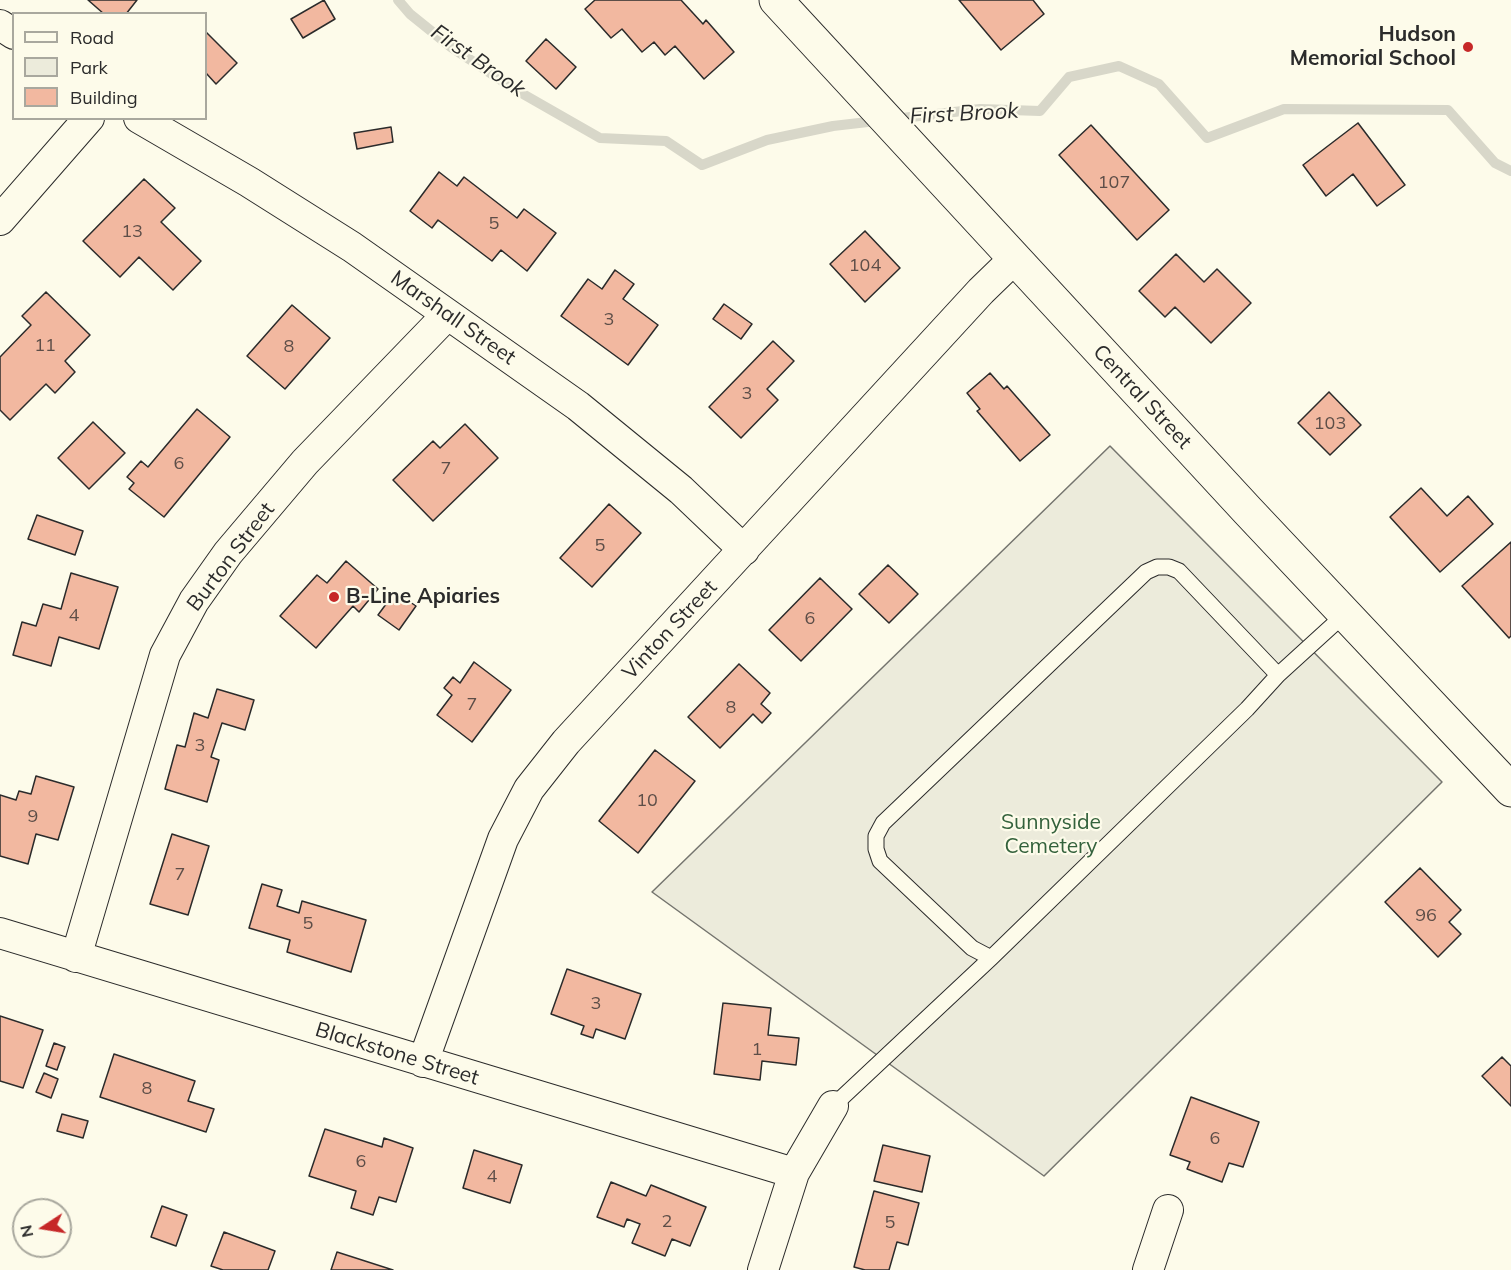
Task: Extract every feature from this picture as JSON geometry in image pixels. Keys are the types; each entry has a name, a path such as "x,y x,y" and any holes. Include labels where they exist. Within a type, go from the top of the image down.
{"street":[{"name":"Central Street","path":"776,0 1014,259 1511,790"},
{"path":"0,220 87,120"},
{"name":"Marshall Street","path":"142,120 249,182 352,247 578,406 681,490 744,550"},
{"name":"Vinton Street","path":"423,1062 503,839 529,789 566,742 981,291 1014,259"},
{"name":"Burton Street","path":"76,957 165,655 194,601 228,553 305,462 447,315"},
{"name":"Blackstone Street","path":"0,933 794,1173"},
{"path":"763,1270 794,1173 833,1106"},
{"path":"1148,1270 1168,1210"}],"lane":[{"path":"991,958 972,948 880,861 876,849 876,836 883,823 1146,572 1157,567 1169,567 1179,571 1278,675"},
{"path":"833,1106 991,958 1247,709 1278,675 1345,614"}],"green space":[{"name":"Sunnyside Cemetery","path":"1110,446 1442,782 1044,1176 652,892"}],"building":[{"path":"88,0 137,0 128,12 102,12"},
{"path":"324,0 335,19 303,38 291,19"},
{"path":"595,0 681,0 703,24 706,20 734,52 704,79 675,46 665,55 654,42 642,52 622,29 611,38 585,9"},
{"path":"959,0 1033,0 1044,14 1001,50"},
{"path":"207,33 237,63 216,84 207,74"},
{"path":"546,39 576,67 556,89 526,61"},
{"path":"1358,123 1405,185 1377,206 1353,174 1326,196 1303,165"},
{"path":"1091,125 1169,210 1137,240 1059,155"},
{"path":"391,127 393,142 357,149 354,133"},
{"path":"439,172 457,186 464,177 517,218 524,209 556,233 527,271 501,250 492,261 438,220 432,228 410,211"},
{"path":"144,179 175,208 161,222 201,261 173,290 139,257 120,277 83,241"},
{"path":"865,231 900,268 865,302 830,264"},
{"path":"1176,254 1204,282 1217,269 1251,303 1211,343 1175,307 1165,317 1139,291"},
{"path":"615,270 634,284 623,299 658,325 628,365 561,316 588,279 602,289"},
{"path":"46,292 90,335 65,361 75,372 55,393 46,384 10,420 0,410 0,357 31,325 22,316"},
{"path":"724,304 752,324 741,339 713,319"},
{"path":"292,305 330,338 285,389 247,356"},
{"path":"773,341 794,361 767,389 778,400 741,438 709,407"},
{"path":"990,373 1004,389 1007,386 1050,435 1020,461 977,411 980,409 967,393"},
{"path":"1329,392 1361,425 1330,455 1298,423"},
{"path":"197,409 230,437 164,517 129,489 134,483 127,477 141,461 148,467"},
{"path":"93,422 125,453 89,489 58,458"},
{"path":"465,424 498,458 433,521 393,480 433,441 440,448"},
{"path":"1421,488 1447,516 1468,496 1493,524 1440,572 1390,517"},
{"path":"609,504 641,533 592,587 560,558"},
{"path":"37,515 83,531 75,555 28,539"},
{"path":"1511,542 1511,636 1509,638 1462,586"},
{"name":"B-Line Apiaries","path":"346,561 378,589 359,612 353,606 316,648 280,616 317,575 327,583"},
{"path":"888,565 918,594 889,623 859,594"},
{"path":"71,573 118,587 99,649 59,637 51,666 13,655 22,622 36,626 43,604 61,609"},
{"path":"820,578 852,609 801,661 769,630"},
{"path":"395,592 416,606 399,630 378,615"},
{"path":"474,662 511,690 472,742 437,715 452,695 444,688 453,677 460,683"},
{"path":"739,664 770,693 761,704 771,713 762,723 753,714 720,748 688,717"},
{"path":"217,689 254,700 245,730 222,723 211,757 219,760 207,802 165,789 177,745 185,747 194,713 208,718"},
{"path":"655,750 695,781 638,853 599,821"},
{"path":"36,776 74,787 58,840 36,834 28,864 0,856 0,795 16,800 19,791 31,794"},
{"path":"172,834 209,846 188,915 150,904"},
{"path":"1420,868 1461,910 1449,922 1461,934 1438,957 1385,902"},
{"path":"262,884 282,890 277,906 299,913 302,901 366,920 351,972 287,952 290,940 249,928"},
{"path":"567,969 641,994 625,1039 596,1029 593,1038 581,1034 584,1026 551,1014"},
{"path":"723,1003 771,1008 768,1035 799,1038 796,1065 762,1061 760,1080 714,1074"},
{"path":"0,1016 43,1030 23,1088 0,1081"},
{"path":"54,1043 65,1047 57,1070 46,1066"},
{"path":"114,1054 195,1081 188,1101 214,1109 206,1132 100,1097"},
{"path":"1502,1057 1511,1066 1511,1106 1482,1076"},
{"path":"44,1073 58,1079 51,1098 36,1092"},
{"path":"1191,1097 1259,1122 1243,1167 1229,1163 1222,1182 1187,1169 1190,1162 1170,1155"},
{"path":"62,1114 88,1121 83,1138 57,1131"},
{"path":"325,1129 382,1147 384,1138 413,1148 396,1202 379,1197 373,1215 351,1208 356,1191 309,1176"},
{"path":"883,1145 930,1156 922,1192 874,1181"},
{"path":"474,1150 522,1165 510,1203 463,1188"},
{"path":"611,1182 646,1196 651,1185 706,1207 690,1246 672,1239 665,1256 632,1243 640,1224 627,1219 624,1227 597,1217"},
{"path":"874,1191 919,1203 908,1245 897,1242 889,1270 865,1270 854,1267"},
{"path":"162,1206 187,1215 176,1246 151,1237"},
{"path":"224,1232 275,1251 268,1270 223,1270 211,1266"},
{"path":"337,1252 393,1270 331,1270"}],"waterway":[{"name":"First Brook","path":"398,0 410,14 451,47 516,90 600,138 666,141 702,165 767,140 833,126 980,109 1040,111 1069,77 1119,66 1159,84 1207,138 1284,109 1448,110 1495,163 1511,171"}],"place":[{"name":"Hudson Memorial School","path":"1468,47"},
{"name":"B-Line Apiaries","path":"334,597"}]}
